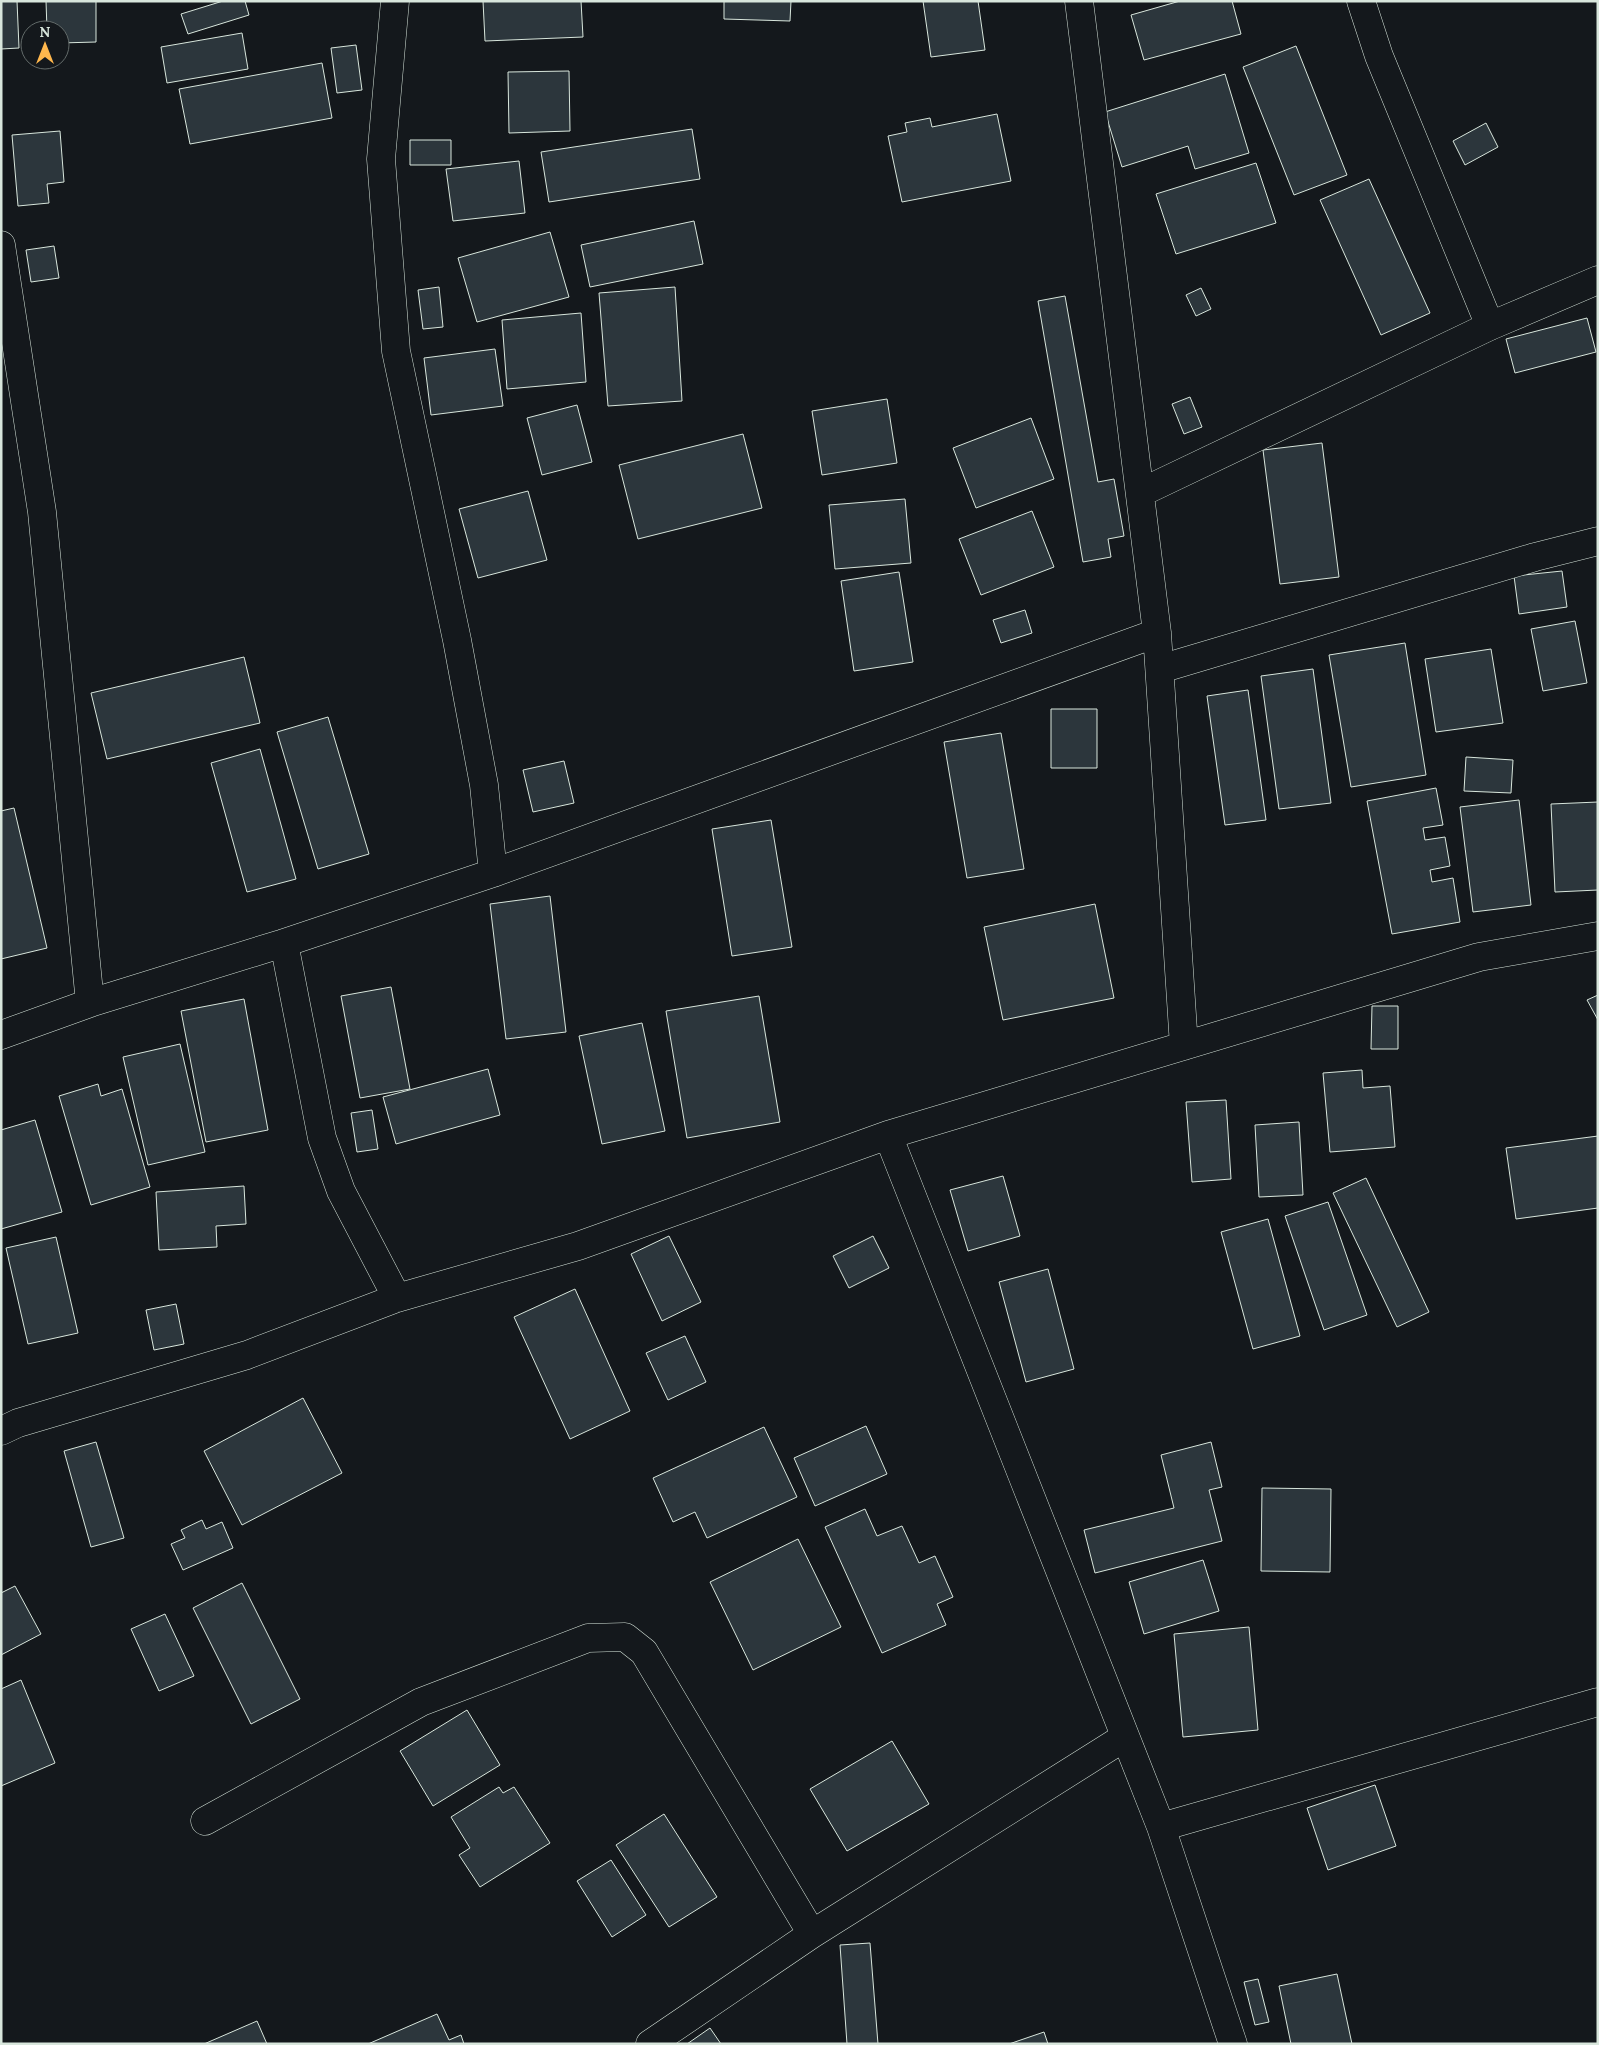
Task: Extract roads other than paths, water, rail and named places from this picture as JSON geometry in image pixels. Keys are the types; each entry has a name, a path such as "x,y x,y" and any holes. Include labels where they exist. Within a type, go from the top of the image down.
{"street":[{"path":"395,1 381,159 396,351 459,650 484,785 493,873"},
{"path":"1079,1 1157,633 1184,1046"},
{"path":"1361,1 1379,56 1490,326"},
{"path":"1,245 42,512 90,1002"},
{"path":"1140,494 1490,326 1598,280"},
{"path":"1160,670 1535,557 1598,541"},
{"path":"1,1035 90,1002 284,943 493,873 1157,633"},
{"path":"1,1431 18,1423 246,1354 396,1298 578,1246 888,1135 1479,958 1598,936"},
{"path":"284,943 322,1138 341,1191 396,1298"},
{"path":"888,1135 1161,1828 1233,2044"},
{"path":"205,1821 421,1702 588,1638 626,1637 644,1652 812,1934"},
{"path":"1161,1828 1598,1702"},
{"path":"650,2044 812,1934 1125,1737"}]}
